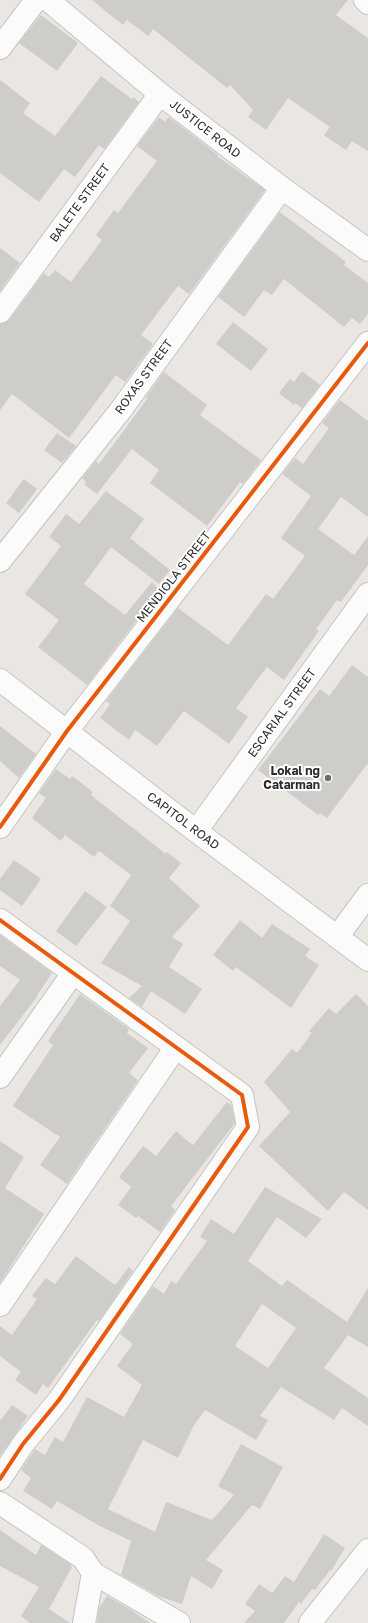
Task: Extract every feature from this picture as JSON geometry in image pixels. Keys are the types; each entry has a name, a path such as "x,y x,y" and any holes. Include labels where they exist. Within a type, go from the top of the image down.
{"street":[{"path":"0,48 36,0"},
{"name":"JUSTICE ROAD","path":"48,0 160,94 282,188 368,250"},
{"path":"365,0 368,3"},
{"name":"BALETE STREET","path":"0,312 160,94"},
{"name":"ROXAS STREET","path":"0,561 120,411 282,188"},
{"name":"MENDIOLA STREET","path":"0,827 67,731 368,343"},
{"name":"ESCARIAL STREET","path":"196,831 368,594"},
{"name":"CAPITOL ROAD","path":"0,680 196,831 368,960"},
{"path":"337,937 368,895"},
{"path":"0,920 242,1095 248,1127 59,1400 23,1444 0,1479"},
{"path":"0,1077 73,973"},
{"path":"0,1305 176,1047"},
{"path":"0,1503 84,1558 93,1573 179,1623"},
{"path":"310,1623 368,1550"},
{"path":"84,1623 93,1573"}],"building":[{"path":"92,0 348,0 336,15 368,38 368,151 352,141 346,150 324,135 330,127 288,98 266,130 248,117 253,110 230,85 227,88 153,29 148,36 127,20 123,25"},
{"path":"41,15 78,43 57,71 19,43"},
{"path":"101,76 132,99 133,97 139,102 104,149 99,145 75,177 64,169 39,202 0,173 0,80 30,103 23,113 55,136"},
{"path":"159,117 165,122 169,117 218,155 217,156 265,190 189,294 178,286 141,335 153,344 125,382 116,375 69,438 12,394 0,410 0,324 5,323 10,319 44,273 49,277 55,270 71,282 102,240 96,235 114,210 118,213 157,161 137,146"},
{"path":"280,212 346,262 344,265 368,283 368,314 360,324 352,318 344,327 284,279 272,295 264,290 244,317 218,297"},
{"path":"0,248 20,263 0,291"},
{"path":"233,322 268,349 251,371 216,344"},
{"path":"302,371 320,385 302,408 295,403 294,405 279,393 290,379 294,382"},
{"path":"164,372 207,405 200,415 261,460 243,484 240,482 207,526 150,483 159,470 132,449 97,494 84,484 86,482 82,478 96,461 99,464 147,399 146,397"},
{"path":"340,400 368,421 368,517 341,497 318,529 354,555 368,536 368,565 341,602 337,600 316,629 319,631 284,680 267,667 236,708 248,717 229,744 184,711 157,746 135,730 129,740 100,718 110,704 106,701 178,608 228,645 266,594 273,599 305,556 281,538 311,496 282,474 295,458 303,464 329,428 322,423"},
{"path":"57,433 76,446 62,463 44,450"},
{"path":"24,479 37,489 19,513 6,503"},
{"path":"106,491 144,519 130,538 170,570 159,584 111,547 84,584 125,615 152,582 160,590 87,685 38,647 59,620 25,594 61,546 49,537 66,514 79,524"},
{"path":"352,665 368,677 368,763 327,818 320,813 318,815 258,770 320,689 329,696"},
{"path":"0,726 36,754 19,778 0,761"},
{"path":"56,769 70,779 72,776 93,792 91,795 166,854 167,852 181,863 169,878 200,906 172,937 183,944 169,967 202,989 185,1014 151,991 142,1007 129,998 142,986 101,963 130,921 110,906 131,875 99,851 94,857 65,835 61,841 32,818 46,798 39,793"},
{"path":"14,860 41,879 22,906 0,890 0,879"},
{"path":"85,891 107,907 76,946 56,931"},
{"path":"240,920 262,938 272,924 310,949 305,956 319,965 291,1008 236,967 233,971 213,955"},
{"path":"0,935 52,973 37,997 0,1045 0,1006 20,980 0,966"},
{"path":"80,994 129,1029 127,1033 148,1048 129,1073 138,1080 67,1184 40,1165 60,1137 13,1106 53,1045 48,1041"},
{"path":"356,994 368,1006 368,1210 344,1192 328,1211 259,1146 290,1112 264,1082 292,1049 297,1053 312,1033 309,1031 329,1008 336,1014"},
{"path":"227,1102 231,1105 235,1123 171,1206 175,1210 160,1232 138,1216 136,1218 118,1205 131,1187 119,1177 143,1146 156,1156 176,1131 193,1145"},
{"path":"0,1141 24,1157 5,1188 44,1214 0,1283"},
{"path":"265,1187 322,1219 306,1238 277,1217 248,1261 282,1286 287,1280 347,1322 368,1288 368,1347 348,1335 324,1368 368,1398 368,1426 342,1408 334,1420 281,1387 260,1416 268,1420 256,1440 205,1410 194,1425 178,1458 143,1440 108,1509 155,1532 166,1502 212,1520 234,1495 218,1486 241,1444 283,1467 260,1509 252,1505 206,1560 223,1570 212,1589 191,1576 182,1604 158,1596 121,1575 131,1541 98,1525 57,1501 52,1509 23,1491 31,1478 21,1470 35,1449 45,1455 55,1437 63,1442 87,1397 124,1417 142,1385 117,1366 133,1344 120,1334 153,1286 164,1294 171,1281 176,1284 207,1241 200,1237 211,1219 234,1234","holes":["262,1304 296,1328 268,1368 235,1346"]},
{"path":"76,1256 115,1285 129,1267 133,1271 99,1321 97,1320 48,1388 43,1384 36,1395 15,1380 21,1372 0,1356 0,1326 12,1335 37,1299 32,1296 46,1278 55,1284"},
{"path":"12,1405 28,1416 0,1456 0,1421"},
{"path":"0,1530 36,1555 41,1545 70,1564 72,1567 49,1609 70,1623 30,1623 21,1616 39,1587 0,1566"},
{"path":"324,1534 345,1548 331,1571 330,1570 315,1590 312,1589 301,1604 299,1602 284,1623 244,1623 255,1611 245,1604 259,1584 272,1593 285,1576 294,1582"},
{"path":"107,1596 150,1623 97,1623 99,1608"}],"cycle path":[{"path":"0,827 67,731 368,343"},
{"path":"0,920 242,1095 248,1127 59,1400 23,1444 0,1479"}],"place":[{"name":"Lokal ng Catarman","path":"328,778"}]}
